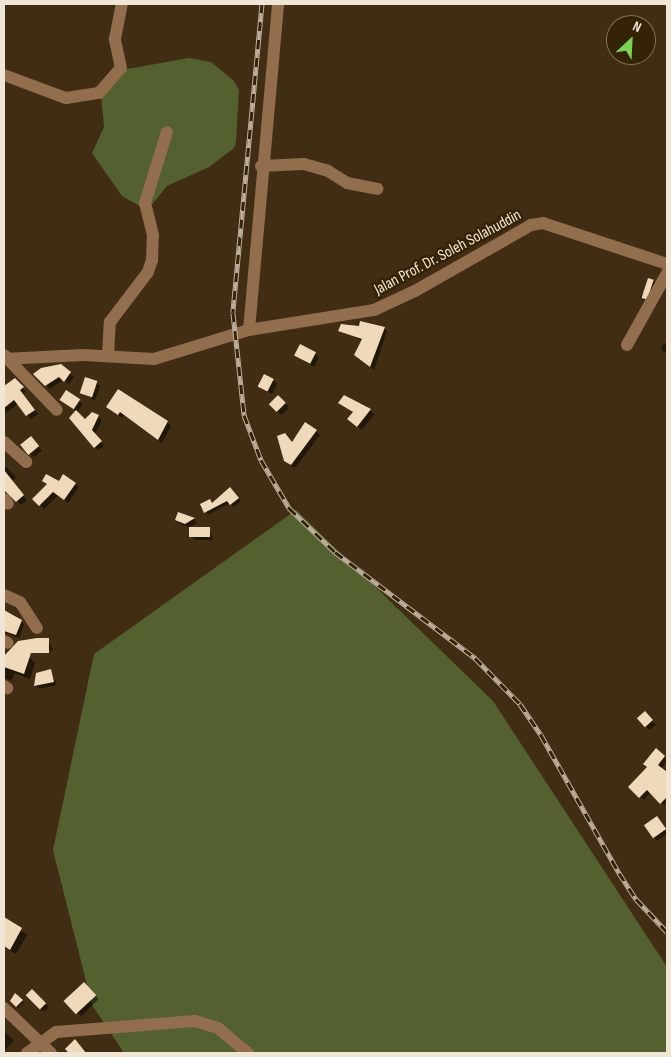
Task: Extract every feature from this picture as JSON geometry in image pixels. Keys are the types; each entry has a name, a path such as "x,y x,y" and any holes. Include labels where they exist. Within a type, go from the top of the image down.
{"street":[{"path":"4,75 66,98 99,93 120,68 115,29 122,4"},
{"path":"250,330 261,166 278,4"},
{"path":"108,356 110,322 148,272 152,260 153,235 145,203 167,132"},
{"path":"261,166 304,164 328,171 347,183 377,189"},
{"name":"Jalan Prof. Dr. Soleh Solahuddin","path":"5,357 108,356 154,359 250,330 374,310 415,292 531,226 543,223 667,264"},
{"path":"627,344 667,273"},
{"path":"5,357 57,410"},
{"path":"4,442 26,462"},
{"path":"4,595 20,602 37,628"},
{"path":"4,1008 51,1053"},
{"path":"27,1053 56,1032 195,1022 218,1028 248,1053"}],"green space":[{"path":"189,58 211,62 234,81 239,90 236,142 234,148 209,167 167,186 150,207 143,208 122,196 92,153 104,127 101,94 122,70"},
{"path":"296,510 493,701 667,967 667,1053 124,1053 92,1005 53,850 94,654"}],"building":[{"path":"648,278 654,280 647,300 642,298"},
{"path":"360,321 385,327 370,367 354,355 362,339 338,331 341,324 359,326"},
{"path":"300,344 316,352 310,364 294,356"},
{"path":"61,364 71,372 64,382 59,377 45,386 33,374 41,368"},
{"path":"264,374 274,379 267,391 258,386"},
{"path":"85,377 97,381 92,397 80,393"},
{"path":"15,378 24,387 20,390 35,410 26,416 14,400 4,408 4,386"},
{"path":"118,389 168,421 158,440 120,412 118,415 106,407"},
{"path":"66,390 80,399 74,409 59,400"},
{"path":"278,395 286,403 277,412 269,404"},
{"path":"344,395 371,409 357,427 347,419 353,412 338,403"},
{"path":"76,410 85,419 92,412 99,415 92,430 102,441 94,448 69,418"},
{"path":"305,422 317,430 291,465 284,461 277,436 285,433 292,442"},
{"path":"31,436 39,446 28,455 20,445"},
{"path":"4,470 24,495 16,502 4,490"},
{"path":"46,474 59,481 63,474 76,483 64,500 53,492 39,506 32,499 47,484 42,481"},
{"path":"230,487 239,498 230,505 227,501 204,513 200,504 210,499 212,503"},
{"path":"178,512 195,518 185,524 175,520"},
{"path":"189,527 210,527 210,537 189,537"},
{"path":"4,610 22,620 16,635 4,631"},
{"path":"49,638 49,653 31,653 24,674 4,667 4,656 18,641"},
{"path":"51,669 54,682 34,686 36,673"},
{"path":"645,711 653,720 645,727 637,718"},
{"path":"656,748 665,756 658,765 667,772 667,797 660,804 647,790 639,798 628,787 647,767 643,764"},
{"path":"657,816 666,829 653,838 644,825"},
{"path":"4,917 22,928 10,950 4,946"},
{"path":"84,982 96,995 76,1014 64,1001"},
{"path":"32,989 46,1003 40,1010 26,995"},
{"path":"15,993 23,1000 16,1007 10,1001"},
{"path":"75,1039 86,1053 69,1053 65,1049"}],"railway":[{"path":"262,4 233,313 244,415 261,460 289,508 335,552 475,658 520,704 541,735 619,873 636,899 667,932"}]}
